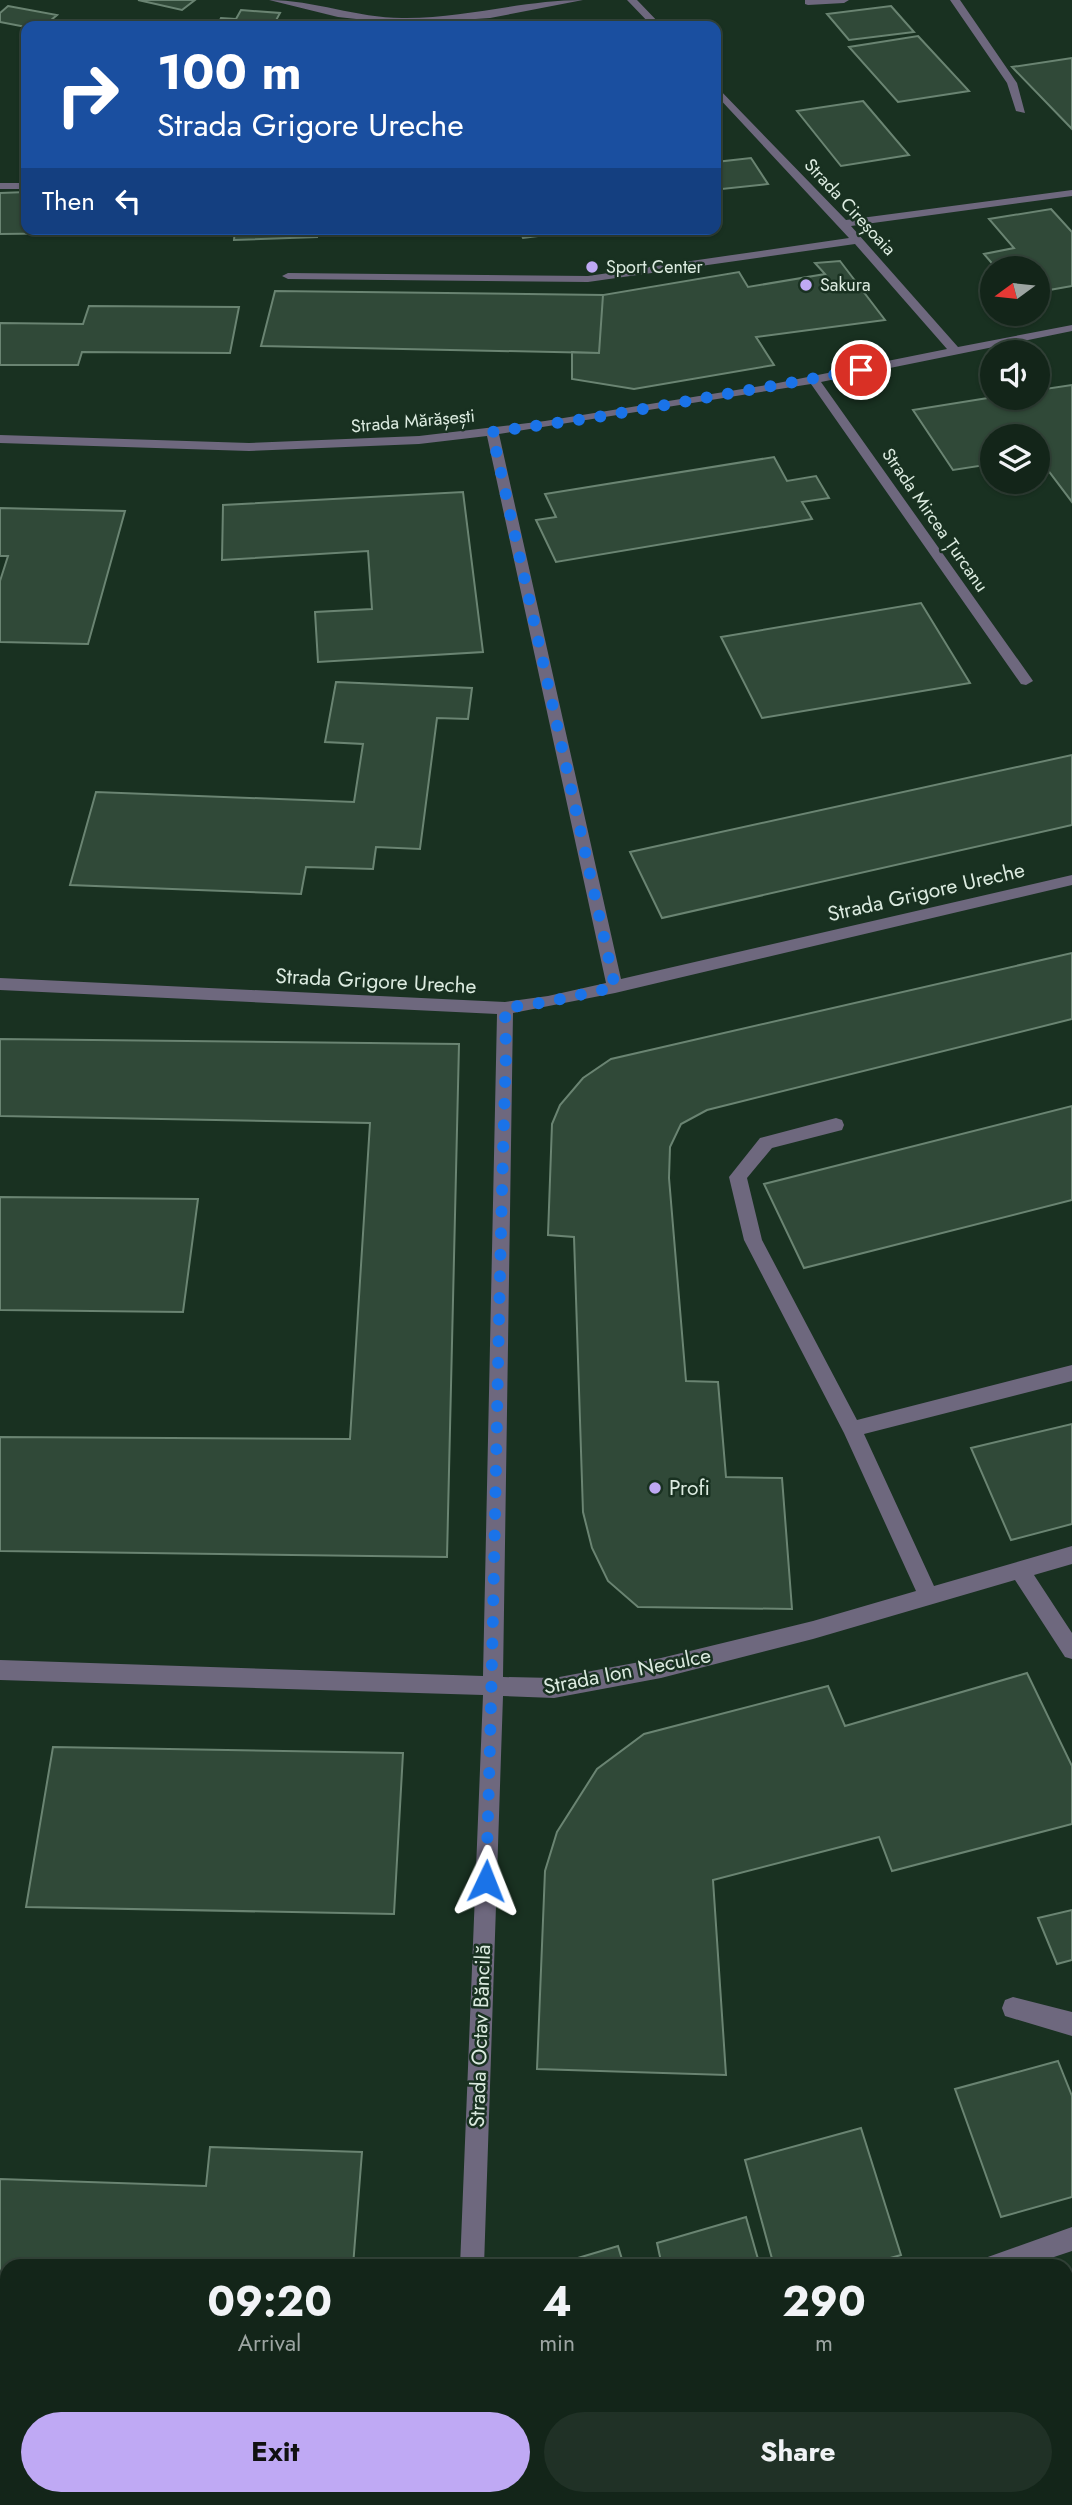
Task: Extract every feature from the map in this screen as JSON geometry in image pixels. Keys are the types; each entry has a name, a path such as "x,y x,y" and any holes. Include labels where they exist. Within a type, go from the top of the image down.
{"street":[{"path":"274,0 356,18 402,21 495,14 578,0"},
{"path":"632,0 652,21"},
{"path":"808,2 844,0"},
{"path":"955,0 1012,83 1021,111"},
{"name":"Strada Cireșoaia","path":"721,94 844,224 956,352"},
{"path":"0,186 21,186"},
{"path":"844,224 1072,193"},
{"path":"288,276 588,279 858,240"},
{"name":"Strada Mărășești","path":"0,439 249,447 368,443 492,432 814,380 1072,328"},
{"path":"1058,331 1072,345"},
{"name":"Strada Mircea Țurcanu","path":"814,380 1026,681"},
{"path":"492,432 540,645 562,758 615,987"},
{"name":"Strada Grigore Ureche","path":"0,984 505,1008 548,1002 615,987 1072,880"},
{"name":"Strada Octav Băncilă","path":"472,2259 493,1688 505,1008"},
{"path":"836,1125 766,1143 738,1177 753,1240 852,1429 928,1595"},
{"path":"852,1429 1072,1373"},
{"name":"Strada Ion Neculce","path":"0,1670 554,1688 661,1668 813,1630 1072,1555"},
{"path":"1019,1570 1072,1650"},
{"path":"1013,2008 1067,2021 1072,2025"},
{"path":"1013,2259 1072,2239"}],"building":[{"path":"138,0 195,0 182,10"},
{"path":"8,6 57,15 50,21 21,21 21,26 0,22 0,13"},
{"path":"891,6 914,32 849,40 827,14"},
{"path":"241,10 280,13 276,21 220,21 221,18 236,19"},
{"path":"918,36 969,91 898,102 849,47"},
{"path":"1072,58 1072,129 1012,67"},
{"path":"863,101 909,155 841,166 797,111"},
{"path":"751,158 768,184 722,189 721,161"},
{"path":"21,192 21,234 0,234 0,193"},
{"path":"1051,209 1072,232 1072,286 1050,290 1050,256 986,256 984,254 1014,248 989,219"},
{"path":"234,235 317,235 317,237 234,240"},
{"path":"522,235 547,235 523,238"},
{"path":"840,261 885,320 756,337 774,365 634,389 572,379 572,352 599,353 603,295 739,272 748,287 825,274 815,263"},
{"path":"275,291 603,295 599,353 261,346"},
{"path":"89,306 239,307 230,353 82,352 78,365 0,365 0,323 83,324"},
{"path":"1072,385 1072,502 1050,473 1050,424 980,424 980,466 953,470 913,410 980,399 980,410 1050,410 1050,388"},
{"path":"774,457 787,481 816,476 829,498 802,502 812,519 556,562 536,520 556,517 545,494"},
{"path":"463,492 483,652 318,662 315,612 372,609 368,551 222,560 223,505"},
{"path":"0,508 125,511 88,644 0,642 0,581 8,556 0,556"},
{"path":"921,603 970,683 762,718 721,637"},
{"path":"336,682 472,688 468,719 437,718 420,849 376,847 373,869 306,867 301,894 70,885 96,792 354,802 363,744 325,742"},
{"path":"1072,755 1072,825 662,918 630,852"},
{"path":"1072,953 1072,1019 707,1110 681,1124 670,1147 669,1178 686,1381 718,1382 726,1477 782,1478 792,1609 638,1607 608,1581 592,1548 583,1512 574,1237 548,1235 552,1124 560,1105 583,1078 611,1059"},
{"path":"0,1039 459,1044 447,1557 0,1551 0,1437 350,1439 370,1123 0,1116"},
{"path":"1072,1106 1072,1200 804,1268 764,1184"},
{"path":"0,1197 198,1199 183,1312 0,1310"},
{"path":"1072,1424 1072,1524 1011,1540 971,1448"},
{"path":"1027,1673 1072,1766 1072,1824 892,1871 879,1837 713,1880 726,2075 537,2069 545,1871 557,1832 597,1769 644,1734 828,1686 845,1726"},
{"path":"53,1747 403,1753 394,1914 26,1907"},
{"path":"1072,1910 1072,1960 1057,1964 1038,1918"},
{"path":"1058,2061 1072,2096 1072,2197 1001,2217 955,2089"},
{"path":"861,2128 901,2255 887,2259 772,2259 745,2160"},
{"path":"210,2147 362,2152 354,2259 0,2259 0,2179 206,2186"},
{"path":"746,2217 758,2259 660,2259 657,2243"},
{"path":"618,2246 622,2259 574,2259"}],"place":[{"name":"Sport Center","path":"592,267"},
{"name":"Sakura","path":"806,285"},
{"name":"Profi","path":"655,1488"}],"route":[{"path":"486,1881 493,1688 505,1008 548,1002 615,987 562,758 540,645 492,432 773,388 861,370"}]}
